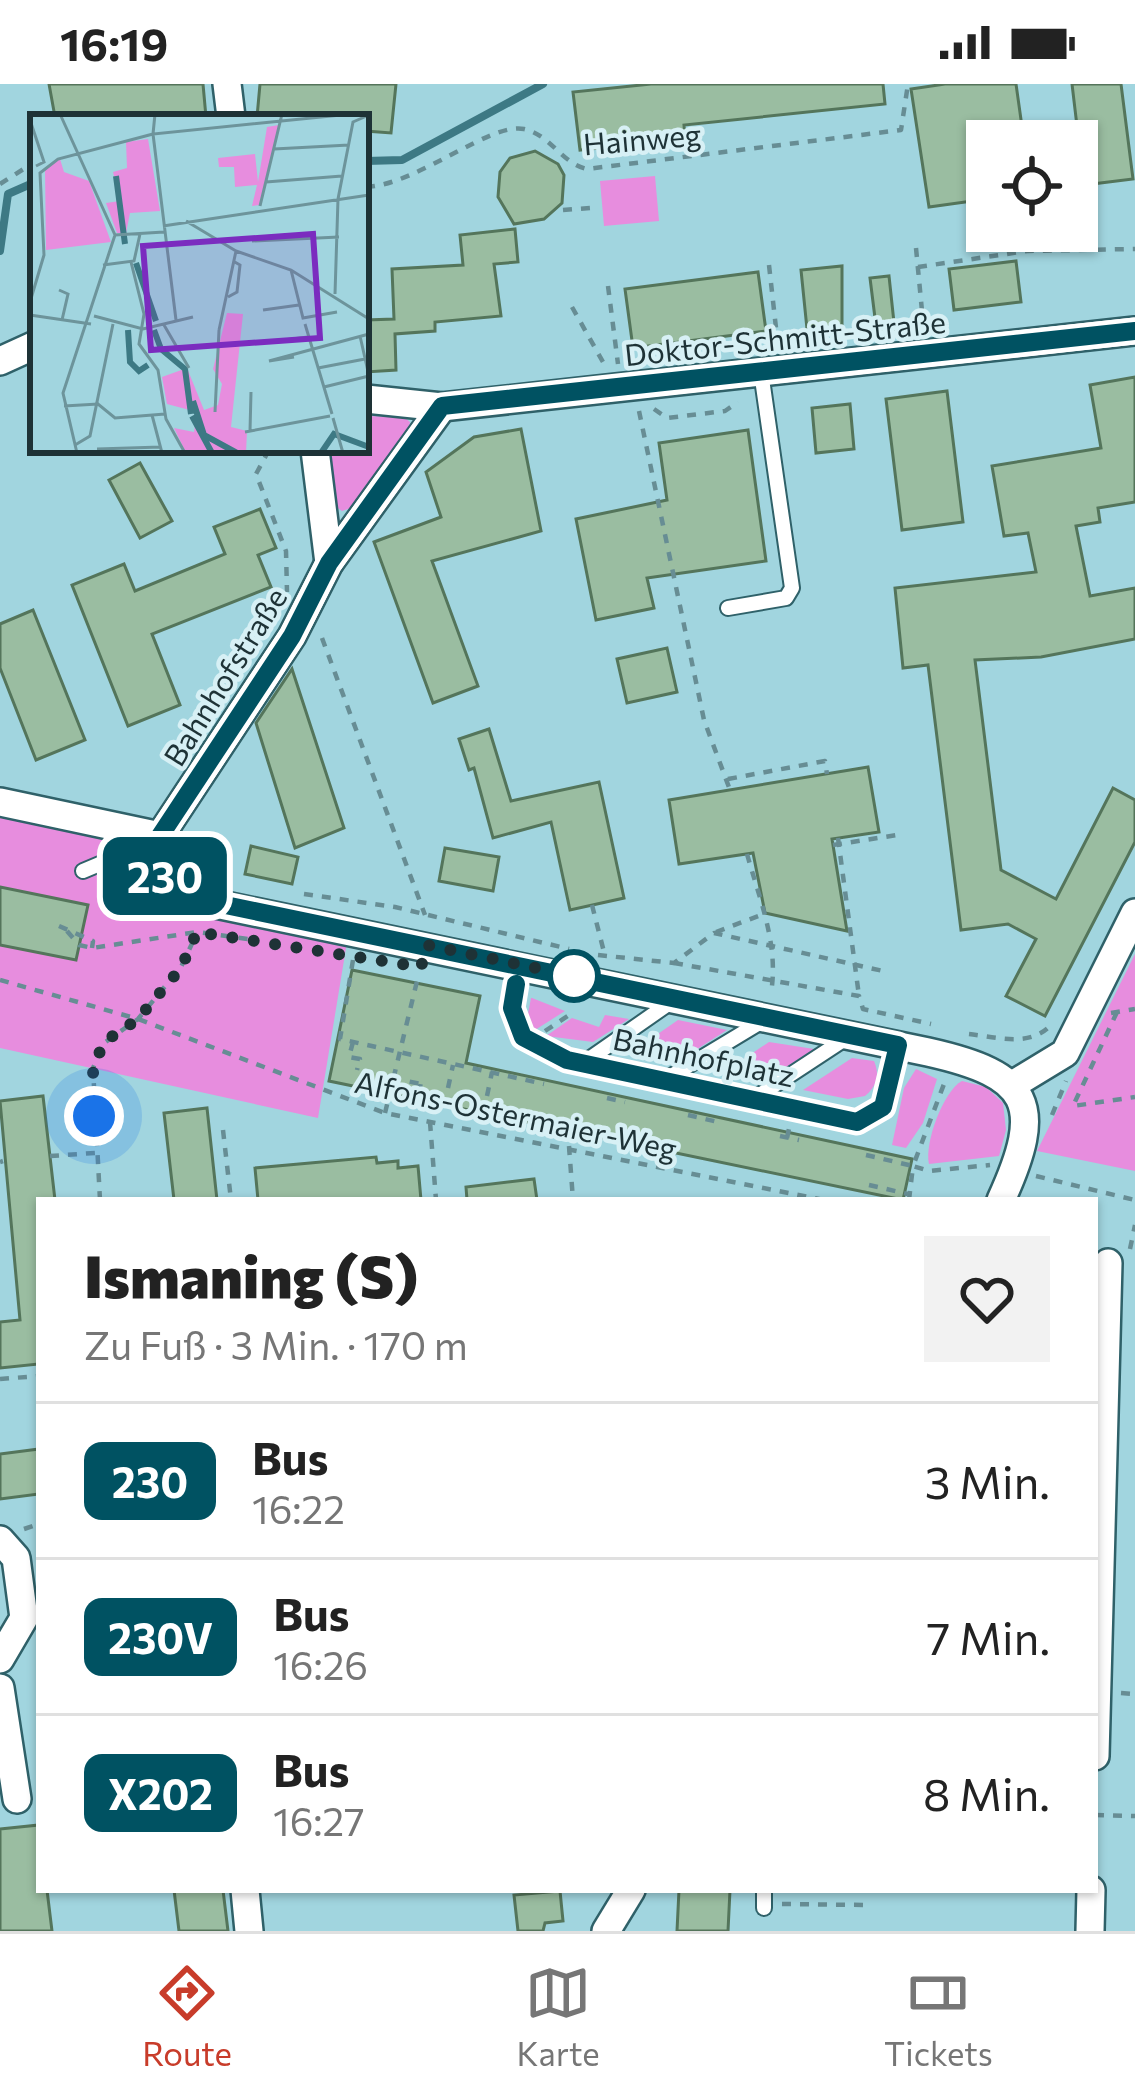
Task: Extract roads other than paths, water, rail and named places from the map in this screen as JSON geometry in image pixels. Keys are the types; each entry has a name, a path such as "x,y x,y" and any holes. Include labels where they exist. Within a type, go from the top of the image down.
{"street":[{"path":"227,84 231,114"},
{"name":"Doktor-Schmitt-Straße","path":"369,400 442,406 629,382 769,375 1135,331"},
{"path":"0,361 30,347"},
{"path":"329,563 442,406"},
{"path":"315,453 329,563"},
{"name":"Bahnhofstraße","path":"160,836 304,614 329,563"},
{"path":"0,802 160,836 157,881"},
{"name":"Bahnhofplatz","path":"157,881 167,880 211,902 898,1045 953,1045 1014,1084"},
{"path":"1002,1197 1028,1127 1025,1105 1014,1084 1065,1053 1135,913"},
{"path":"1098,1577 1116,1264"},
{"path":"0,1540 16,1558 24,1618 0,1659"},
{"path":"0,1688 19,1798"},
{"path":"245,1893 249,1931"},
{"path":"606,1931 629,1893"},
{"path":"1090,1931 1091,1893"}],"lane":[{"path":"728,608 786,598 791,588 769,375"},
{"path":"82,871 102,862 157,881"},
{"name":"Bahnhofplatz","path":"518,964 512,1008 523,1037 551,1055 582,1064 865,1122 883,1107 898,1045"},
{"path":"582,1064 676,998"},
{"path":"662,1081 767,1018"},
{"path":"752,1100 850,1035"},
{"path":"764,1893 764,1908"}],"waterway":[{"path":"369,161 402,160 543,84"},
{"path":"0,251 8,194 30,184"}]}
